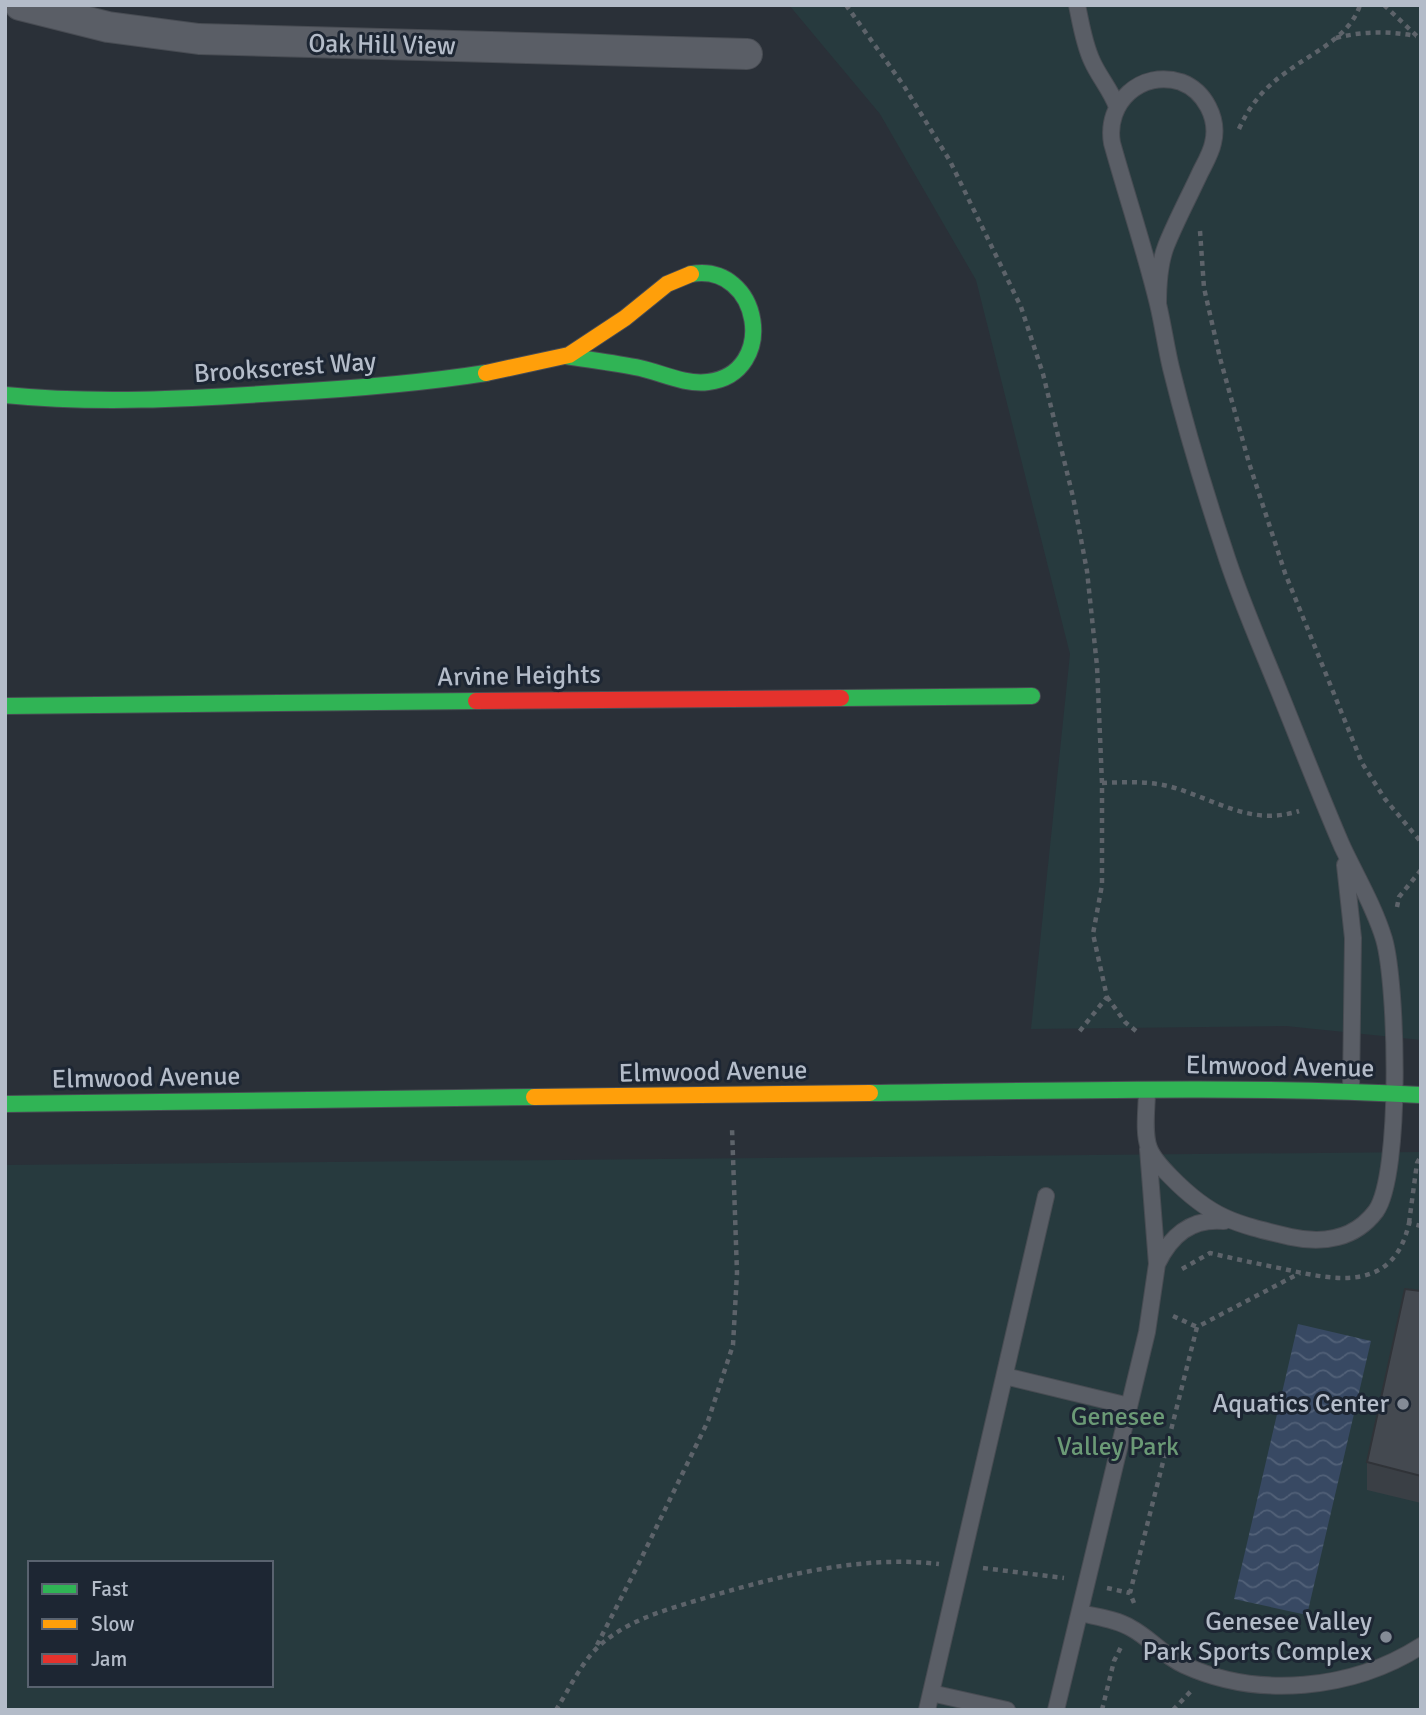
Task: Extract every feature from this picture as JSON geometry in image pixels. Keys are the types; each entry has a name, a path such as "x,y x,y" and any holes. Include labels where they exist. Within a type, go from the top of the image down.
{"street":[{"name":"Oak Hill View","path":"20,5 108,27 199,39 747,54"},
{"name":"Brookscrest Way","path":"5,394 114,402 359,388 520,367 566,356 625,318 668,283 685,275 704,273 731,283 744,296 753,313 753,340 746,357 727,375 711,381 693,382 637,367 566,356"},
{"name":"Arvine Heights","path":"5,706 1032,696"},
{"name":"Elmwood Avenue","path":"5,1104 730,1097 1264,1088 1421,1095"}],"lane":[{"path":"1077,5 1088,52 1116,107"},
{"path":"1157,1264 1170,1242 1188,1226 1212,1220 1314,1240 1334,1240 1366,1222 1384,1194 1389,1174 1394,1033 1385,942 1342,845 1225,553 1191,442 1158,304 1112,143 1111,125 1116,107 1128,93 1136,86 1153,80 1171,80 1189,86 1203,98 1214,124 1212,149 1165,247 1160,267 1158,304"},
{"path":"1342,845 1353,938 1351,1091"},
{"path":"1056,1710 1147,1332 1157,1264 1148,1147 1147,1090"},
{"path":"1148,1147 1167,1172 1199,1203 1217,1216 1235,1223"},
{"path":"927,1710 1046,1196"},
{"path":"1005,1376 1129,1406"},
{"path":"1080,1613 1132,1628 1171,1658 1208,1674 1277,1687 1360,1674 1389,1663 1421,1646"},
{"path":"931,1693 1007,1710"}],"path":[{"path":"846,5 904,86 950,161 1004,270 1034,340 1073,498 1087,571 1097,666 1102,783 1102,885 1093,934 1107,998 1125,1022 1136,1031"},
{"path":"1234,139 1244,116 1267,88 1335,38 1357,15 1360,5"},
{"path":"1384,5 1418,38"},
{"path":"1335,38 1374,32 1398,32 1418,38"},
{"path":"1200,223 1199,243 1204,288 1220,358 1249,463 1285,573 1362,763 1385,799 1421,842"},
{"path":"1102,783 1144,782 1167,786 1243,814 1263,818 1283,817 1298,811"},
{"path":"1079,1032 1107,998"},
{"path":"556,1710 595,1649 708,1421 733,1345 737,1273 730,1097"},
{"path":"1180,1280 1182,1268 1210,1254 1300,1273 1345,1279 1373,1274 1397,1255 1406,1238 1417,1163 1421,1156"},
{"path":"1409,1223 1421,1226"},
{"path":"1102,1710 1114,1661 1140,1615 1130,1593 1197,1327 1300,1273"},
{"path":"1175,1304 1173,1316 1197,1327"},
{"path":"595,1649 644,1618 792,1574 880,1563 933,1563 1037,1573 1130,1593"}],"green space":[{"path":"789,5 1421,5 1421,1040 1286,1026 1031,1029 1070,654 976,280 880,114"},
{"name":"Genesee Valley Park","path":"1421,1152 1421,1710 5,1710 5,1165"}],"water":[{"path":"1298,1324 1371,1341 1307,1615 1234,1599"}],"building":[{"name":"Aquatics Center","path":"1405,1289 1421,1291 1421,1476 1367,1462"}],"traffic: fast":[{"path":"566,356 640,368 691,382 708,382 731,374 745,360 752,341 752,320 746,301 733,285 715,275 691,274"},
{"path":"5,395 107,400 210,397 382,386 486,373"},
{"path":"841,698 1032,696"},
{"path":"5,706 476,701"},
{"path":"870,1093 1214,1089 1421,1095"},
{"path":"5,1104 534,1097"}],"traffic: slow":[{"path":"486,373 569,355 625,318 667,284 691,274"},
{"path":"534,1097 870,1093"}],"traffic: jam":[{"path":"476,701 841,698"}],"place":[{"name":"Aquatics Center","path":"1403,1404"},
{"name":"Genesee Valley Park Sports Complex","path":"1386,1637"}]}
